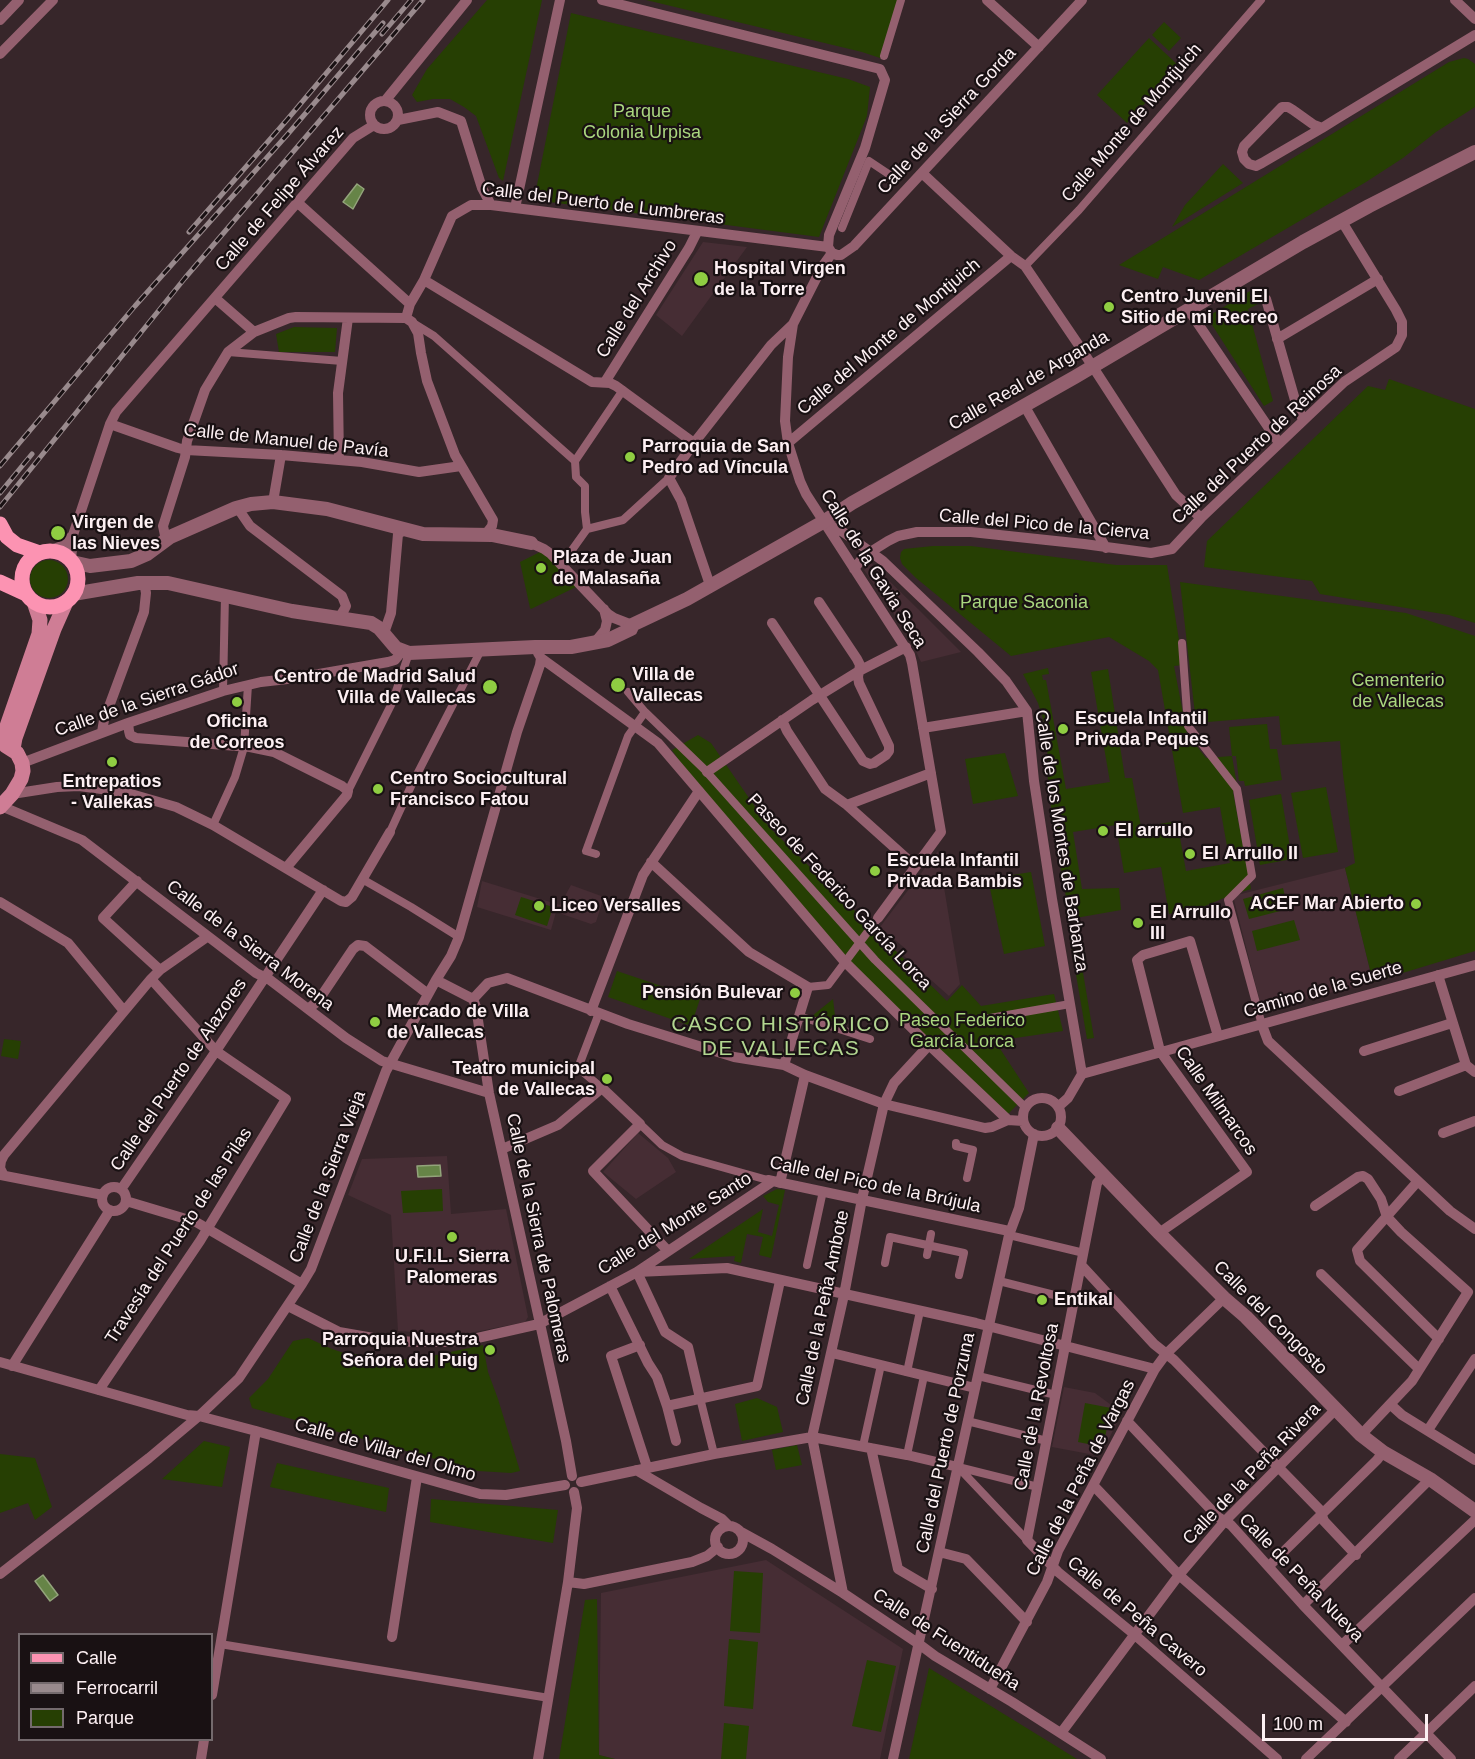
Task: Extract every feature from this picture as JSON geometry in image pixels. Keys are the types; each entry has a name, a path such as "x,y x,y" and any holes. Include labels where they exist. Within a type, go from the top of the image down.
{"main road":[{"path":"0,524 12,542 26,549 63,555 72,562 78,578 39,669 15,738 6,747 18,753 23,771 12,794 1,806"},
{"path":"0,740 39,634 40,620 22,580 23,571 33,557 44,552"},
{"path":"0,582 41,606 53,607 69,598"}],"street":[{"path":"0,20 19,0"},
{"path":"0,54 53,0"},
{"path":"467,0 385,101 376,104 370,112 374,125 383,129 392,127 398,120 438,112 461,121 482,188 491,205"},
{"path":"515,208 560,0"},
{"name":"Calle de la Sierra Gorda","path":"587,529 623,520 669,478 771,345 794,324 830,250 829,235 865,148 885,80 880,69 602,0"},
{"path":"884,56 901,0"},
{"path":"987,0 1038,47"},
{"name":"Calle de la Sierra Gorda","path":"830,250 841,255 854,246 1082,0"},
{"name":"Calle Monte de Montjuich","path":"1025,266 1079,210 1261,0"},
{"path":"1455,0 1475,19"},
{"path":"1322,128 1288,107 1282,107 1244,146 1242,153 1244,159 1256,166 1262,163 1322,128 1475,35"},
{"path":"385,101 396,107 398,120"},
{"name":"Calle de Felipe Álvarez","path":"72,562 73,535 116,412 353,138 374,125"},
{"name":"Calle Real de Arganda","path":"1445,169 1455,161 1475,152"},
{"name":"Calle Real de Arganda","path":"632,625 661,612 823,522 848,505 1092,367 1341,220 1445,169 1475,160"},
{"path":"842,228 869,161 893,177"},
{"path":"922,173 1011,256 1025,266 1176,495 1201,518"},
{"path":"298,203 410,304"},
{"name":"Calle del Puerto de Lumbreras","path":"409,320 410,304 424,280 452,216 471,205 515,208 830,250"},
{"name":"Calle del Puerto de Reinosa","path":"1172,549 1201,518 1344,382 1396,347 1402,335 1402,322 1341,220"},
{"name":"Calle del Archivo","path":"605,382 697,232"},
{"name":"Calle del Monte de Montjuich","path":"788,443 1011,256"},
{"path":"1277,339 1378,279"},
{"path":"424,280 592,382 610,383 623,390 694,443"},
{"name":"Calle de Felipe Álvarez","path":"215,298 254,332"},
{"path":"1266,299 1294,400 1303,420"},
{"path":"1188,309 1279,443"},
{"path":"166,540 163,526 187,441 205,390 228,352 254,332 289,318 409,320 434,336 575,461"},
{"path":"339,460 338,393 348,318"},
{"path":"409,320 418,333 427,381 451,445 491,516 492,526 485,535"},
{"name":"Calle de la Gavia Seca","path":"794,324 788,357 785,421 788,443 800,481 823,522 906,647 912,663 940,832 915,866"},
{"path":"228,352 342,361"},
{"path":"562,564 587,529 585,486 576,477 575,461 623,390"},
{"path":"1024,405 1106,548"},
{"name":"Calle de Manuel de Pavía","path":"110,424 186,450 362,462 419,472 461,466"},
{"path":"273,502 281,455"},
{"path":"669,478 681,500 710,585"},
{"path":"72,562 90,566 131,561 147,554 166,540 236,508 273,502 327,509 423,534 485,535 531,543 544,549 562,564 614,618 632,625"},
{"path":"236,508 250,526 342,596 345,606 339,618"},
{"name":"Calle de los Montes de Barbanza","path":"823,522 843,532 884,561 978,652 1013,689 1027,711 1034,781 1082,1074"},
{"path":"384,633 391,613 398,534 404,530"},
{"name":"Calle del Pico de la Cierva","path":"854,569 857,562 871,551 898,536 917,532 971,532 1151,553 1172,549"},
{"path":"44,552 62,546 73,535"},
{"path":"69,598 144,582 168,583 292,611 371,623 384,633 396,648 405,652 392,703 347,795 286,868"},
{"path":"102,732 104,720 144,612 146,593 144,582"},
{"path":"223,691 225,595"},
{"path":"772,623 863,761 866,764 874,763 886,755 890,746 859,683 860,664 819,602"},
{"path":"596,641 603,634 607,621 603,608"},
{"name":"Calle de la Sierra Gádor","path":"22,763 102,732 248,684 388,662 395,660 405,652 481,650 538,652 572,647 608,640 631,629 632,625"},
{"path":"1182,643 1188,726 1238,789 1252,876 1228,900 1268,1041 1450,1211 1475,1229"},
{"path":"668,1251 593,1172 640,1124 578,1068 643,875 699,791 707,772 819,695 906,647"},
{"path":"12,794 79,786 124,792 176,807 213,825 346,902 352,897 390,832 481,650"},
{"name":"Paseo de Federico García Lorca","path":"538,652 658,743 844,961 928,1045 1008,1120"},
{"name":"Calle de la Sierra Vieja","path":"0,1574 149,1458 199,1416 243,1373 311,1269 390,1065 451,956 459,937 518,732 540,665 538,652"},
{"path":"213,825 235,777 244,747 248,684"},
{"name":"Paseo de Federico García Lorca","path":"628,693 707,772 859,943 1026,1108"},
{"path":"923,728 1027,711"},
{"path":"596,854 586,851 628,736 645,712"},
{"path":"651,862 749,952 808,987 828,985 915,866 825,789 782,720"},
{"path":"128,723 129,731 136,738 244,747 274,753 348,791"},
{"path":"847,806 931,773"},
{"name":"Calle de la Sierra Morena","path":"1,806 82,840 256,973 265,977 346,1038 390,1065 489,1093"},
{"path":"362,879 459,937"},
{"path":"137,881 103,918 160,970"},
{"name":"Calle del Puerto de Alazores","path":"122,1188 323,890"},
{"path":"0,902 68,943 124,1011"},
{"path":"103,1195 1,1174 1,1161 151,979 160,970 207,937"},
{"path":"1160,1051 1137,960 1143,955 1190,941 1218,1036"},
{"path":"308,1009 318,1001 358,945 364,946 428,994"},
{"name":"Camino de la Suerte","path":"1082,1074 1475,965"},
{"path":"1399,1091 1471,1069 1452,1023 1438,975"},
{"path":"436,980 474,1003 488,983 507,978 628,1024 734,1056 784,1065 884,1104 985,1128 1008,1120 1023,1121"},
{"path":"151,979 216,1051"},
{"path":"784,1065 808,987"},
{"name":"Calle de la Sierra de Palomeras","path":"474,1003 489,1093 566,1441 572,1481"},
{"path":"973,1022 1070,1004"},
{"path":"800,1016 870,1039"},
{"path":"1364,1051 1452,1023"},
{"name":"Calle de la Peña Ambote","path":"843,1593 812,1437 884,1104 894,1083 928,1045"},
{"name":"Travesía del Puerto de las Pilas","path":"99,1390 207,1229 286,1099 216,1051"},
{"name":"Calle Milmarcos","path":"1160,1051 1247,1172 1160,1233"},
{"path":"1058,1107 1068,1098 1082,1074"},
{"path":"772,1181 805,1075"},
{"path":"502,1149 558,1125 602,1088"},
{"path":"1048,1099 1058,1107 1061,1121 1058,1128 1048,1135 1034,1134 1026,1127 1023,1121 1026,1108 1034,1100 1048,1099"},
{"path":"1443,1133 1475,1121"},
{"name":"Calle del Pico de la Brújula","path":"640,1124 662,1145 682,1156 772,1181 1009,1233"},
{"name":"Calle del Congosto","path":"1058,1128 1361,1435 1383,1452 1430,1479 1475,1511"},
{"name":"Calle del Puerto de Porzuna","path":"893,1759 1009,1233 1019,1208 1034,1134"},
{"path":"956,1143 956,1146 973,1150 967,1178"},
{"name":"Calle de la Revoltosa","path":"1026,1540 1097,1183 1103,1176"},
{"path":"1315,1206 1352,1180 1363,1176 1374,1186 1387,1217 1468,1292 1412,1381 1361,1435"},
{"name":"Calle del Monte Santo","path":"288,1306 339,1332 391,1340 447,1342 473,1340 539,1324 637,1272 772,1181"},
{"path":"1418,1181 1357,1250 1360,1261 1439,1339"},
{"path":"114,1186 122,1188 126,1194 126,1201 122,1208 114,1211 104,1206 103,1195 107,1189 114,1186"},
{"path":"807,1264 823,1191"},
{"path":"126,1201 196,1222 302,1284"},
{"path":"12,1366 110,1210"},
{"path":"1009,1233 1084,1252"},
{"path":"927,1255 931,1234"},
{"path":"885,1263 890,1237 964,1252 959,1275"},
{"path":"1081,1265 1154,1344 1174,1360 1278,1467 1356,1554"},
{"path":"714,1454 688,1347 665,1332 637,1272 727,1268 989,1327 1155,1369"},
{"path":"1321,1274 1419,1369"},
{"path":"667,1406 757,1386 780,1281"},
{"path":"999,1281 1074,1300"},
{"path":"610,1286 657,1377 676,1441"},
{"name":"Calle de la Peña de Vargas","path":"990,1689 1047,1582 1058,1551 1155,1369 1166,1354 1224,1298"},
{"path":"907,1372 920,1311"},
{"path":"640,1345 611,1356 642,1468 741,1532 743,1539 741,1547 730,1554 718,1547 716,1539 718,1532 729,1526"},
{"path":"832,1353 975,1388"},
{"path":"1428,1430 1475,1359"},
{"name":"Calle de Villar del Olmo","path":"0,1362 480,1494 506,1495 812,1437 958,1467"},
{"path":"881,1365 867,1447 898,1569 932,1589"},
{"path":"907,1455 924,1376"},
{"path":"978,1376 1056,1395"},
{"path":"1391,1405 1402,1415 1475,1460"},
{"name":"Calle de la Peña Rivera","path":"1060,1733 1179,1575 1224,1521 1336,1410"},
{"path":"967,1421 1047,1441"},
{"name":"Calle de Peña Nueva","path":"1127,1421 1218,1518 1230,1526 1269,1566 1451,1759"},
{"path":"213,1689 256,1431"},
{"path":"1269,1566 1383,1452"},
{"path":"958,1467 1038,1487"},
{"name":"Calle de Peña Cavero","path":"958,1467 1053,1567 1136,1635 1277,1759"},
{"path":"392,1637 417,1477"},
{"path":"1304,1605 1430,1479"},
{"path":"538,1759 568,1581 577,1508 574,1492 566,1489 572,1481"},
{"path":"1093,1485 1179,1575 1346,1722"},
{"path":"701,1508 718,1532"},
{"path":"1342,1645 1475,1520"},
{"name":"Calle de Fuentidueña","path":"741,1532 843,1593 944,1662 1101,1759"},
{"path":"568,1581 584,1584 692,1562 707,1556 718,1547"},
{"name":"Calle de Fuentidueña","path":"741,1547 772,1549"},
{"path":"939,1552 966,1558 1027,1622"},
{"path":"1306,1759 1475,1598"},
{"path":"220,1644 549,1698"},
{"path":"1399,1759 1475,1686"},
{"path":"201,1759 204,1741"}],"shaded area":[{"path":"357,184 364,189 353,209 343,202"},
{"name":"Hospital Virgen de la Torre","path":"703,242 747,247 682,336 656,315"},
{"path":"871,563 961,652 921,662 907,633 864,570"},
{"path":"938,851 960,984 949,996 904,956 908,951 880,927"},
{"path":"1345,868 1373,982 1262,1010 1233,896"},
{"name":"Liceo Versalles","path":"482,881 560,905 571,885 604,897 596,922 591,924 556,912 551,930 477,907"},
{"path":"638,1133 668,1158 676,1172 636,1199 603,1172"},
{"name":"U.F.I.L. Sierra Palomeras","path":"447,1156 451,1214 506,1209 528,1317 525,1322 460,1335 398,1331 391,1215 348,1195 362,1159"},
{"path":"440,1165 441,1176 418,1177 417,1166"},
{"path":"1064,1387 1095,1393 1122,1413 1100,1456 1052,1447"},
{"path":"766,1560 903,1649 880,1759 615,1759 599,1755 601,1593"},
{"path":"43,1575 58,1595 50,1601 35,1581"}],"green space":[{"path":"487,0 542,0 503,181 499,178 476,116 450,99 417,102 412,95 427,69"},
{"path":"646,0 901,0 883,59"},
{"name":"Parque Colonia Urpisa","path":"571,13 848,79 870,87 867,116 819,237 534,200"},
{"path":"1164,22 1181,38 1169,51 1152,35"},
{"path":"1149,38 1179,66 1127,123 1097,95"},
{"path":"1464,58 1475,64 1475,107 1366,182 1199,280 1163,267 1158,279 1119,265 1449,62"},
{"path":"1223,164 1243,183 1172,227 1185,205"},
{"path":"1255,288 1260,303 1248,309 1273,401 1264,406 1207,317"},
{"path":"294,327 337,328 335,352 279,352 276,334"},
{"path":"1389,379 1475,409 1475,623 1449,615 1320,594 1312,581 1204,567 1207,541 1368,386 1385,390"},
{"name":"Parque Saconia","path":"971,546 1116,565 1167,565 1183,665 1174,666 1187,734 1206,758 1232,756 1238,791 1233,792 1251,889 1198,909 1169,914 1161,867 1124,873 1116,825 1073,832 1082,889 1119,888 1121,910 1070,919 1048,787 1047,732 1038,703 1023,674 1048,668 1049,674 1042,675 1043,680 1046,680 1066,789 1110,782 1091,672 1108,669 1125,778 1132,778 1141,827 1177,821 1186,871 1230,863 1220,807 1183,813 1158,670 1149,661 1109,637 1011,656 902,564 900,558 904,549"},
{"path":"542,551 576,587 531,609 520,562"},
{"path":"49,560 62,566 68,579 62,592 49,598 36,592 30,579 36,566"},
{"name":"Cementerio de Vallecas","path":"1180,582 1406,613 1475,636 1475,951 1373,982 1345,868 1355,863 1340,741 1282,745 1279,716 1196,723"},
{"path":"1267,724 1270,749 1277,749 1282,780 1245,786 1244,781 1239,781 1236,756 1232,756 1229,727"},
{"name":"Paseo Federico García Lorca","path":"698,735 711,743 769,827 947,1001 962,985 981,1006 1054,994 1063,1031 995,1041 1029,1093 1008,1114 844,961 705,798 672,750"},
{"path":"1005,753 1018,796 973,804 965,759"},
{"path":"1326,787 1338,852 1303,858 1291,793"},
{"path":"1281,794 1292,859 1260,865 1249,800"},
{"path":"1031,872 1045,946 1004,954 988,879"},
{"path":"1283,888 1288,909 1249,919 1243,899"},
{"path":"521,897 553,907 547,926 515,915"},
{"path":"1294,920 1300,940 1257,951 1252,931"},
{"path":"1078,943 1094,1038 1087,1039 1071,945"},
{"path":"617,971 700,999 691,1026 608,997"},
{"path":"833,999 836,1024 812,1016"},
{"path":"4,1039 21,1041 18,1059 1,1056"},
{"path":"442,1189 443,1211 403,1213 401,1191"},
{"path":"777,1189 785,1190 771,1258 759,1255 763,1237 747,1234 741,1263 734,1261 735,1256 689,1259 763,1209 758,1232 772,1236 779,1205 768,1202 763,1196"},
{"path":"308,1338 344,1353 413,1360 483,1345 488,1372 520,1471 511,1473 478,1471 252,1408 249,1398 268,1379 293,1341"},
{"path":"757,1398 777,1407 783,1432 742,1441 735,1404"},
{"path":"1085,1403 1111,1408 1103,1447 1078,1442"},
{"path":"204,1441 230,1447 222,1487 162,1479"},
{"path":"797,1445 802,1465 776,1470 772,1450"},
{"path":"0,1454 35,1458 52,1507 35,1520 28,1503 0,1513"},
{"path":"277,1463 389,1488 386,1512 270,1487"},
{"path":"431,1499 558,1510 553,1543 430,1522"},
{"path":"734,1571 763,1573 760,1633 730,1631"},
{"path":"597,1599 599,1755 615,1759 559,1759 585,1600"},
{"path":"729,1639 758,1642 753,1709 724,1706"},
{"path":"867,1660 896,1666 881,1732 852,1726"},
{"path":"929,1668 1077,1759 909,1759"},
{"path":"724,1723 749,1726 746,1759 721,1759"}],"railway":[{"path":"189,232 388,0"},
{"path":"382,34 411,0"},
{"path":"0,507 185,278 423,0"},
{"path":"0,466 135,306 383,23"},
{"path":"0,493 32,454"}],"place":[{"name":"Hospital Virgen de la Torre","path":"701,279"},
{"name":"Centro Juvenil El Sitio de mi Recreo","path":"1109,307"},
{"name":"Parroquia de San Pedro ad Víncula","path":"630,457"},
{"name":"Virgen de las Nieves","path":"58,533"},
{"name":"Plaza de Juan de Malasaña","path":"541,568"},
{"name":"Villa de Vallecas","path":"618,685"},
{"name":"Centro de Madrid Salud Villa de Vallecas","path":"490,687"},
{"name":"Oficina de Correos","path":"237,702"},
{"name":"Escuela Infantil Privada Peques","path":"1063,729"},
{"name":"Entrepatios - Vallekas","path":"112,762"},
{"name":"Centro Sociocultural Francisco Fatou","path":"378,789"},
{"name":"El arrullo","path":"1103,831"},
{"name":"El Arrullo II","path":"1190,854"},
{"name":"Escuela Infantil Privada Bambis","path":"875,871"},
{"name":"ACEF Mar Abierto","path":"1416,904"},
{"name":"Liceo Versalles","path":"539,906"},
{"name":"El Arrullo III","path":"1138,923"},
{"name":"Pensión Bulevar","path":"795,993"},
{"name":"Mercado de Villa de Vallecas","path":"375,1022"},
{"name":"Teatro municipal de Vallecas","path":"607,1079"},
{"name":"U.F.I.L. Sierra Palomeras","path":"452,1237"},
{"name":"Entikal","path":"1042,1300"},
{"name":"Parroquia Nuestra Señora del Puig","path":"490,1350"}],"district":[{"name":"CASCO HISTÓRICO DE VALLECAS","path":"781,1037"}]}
